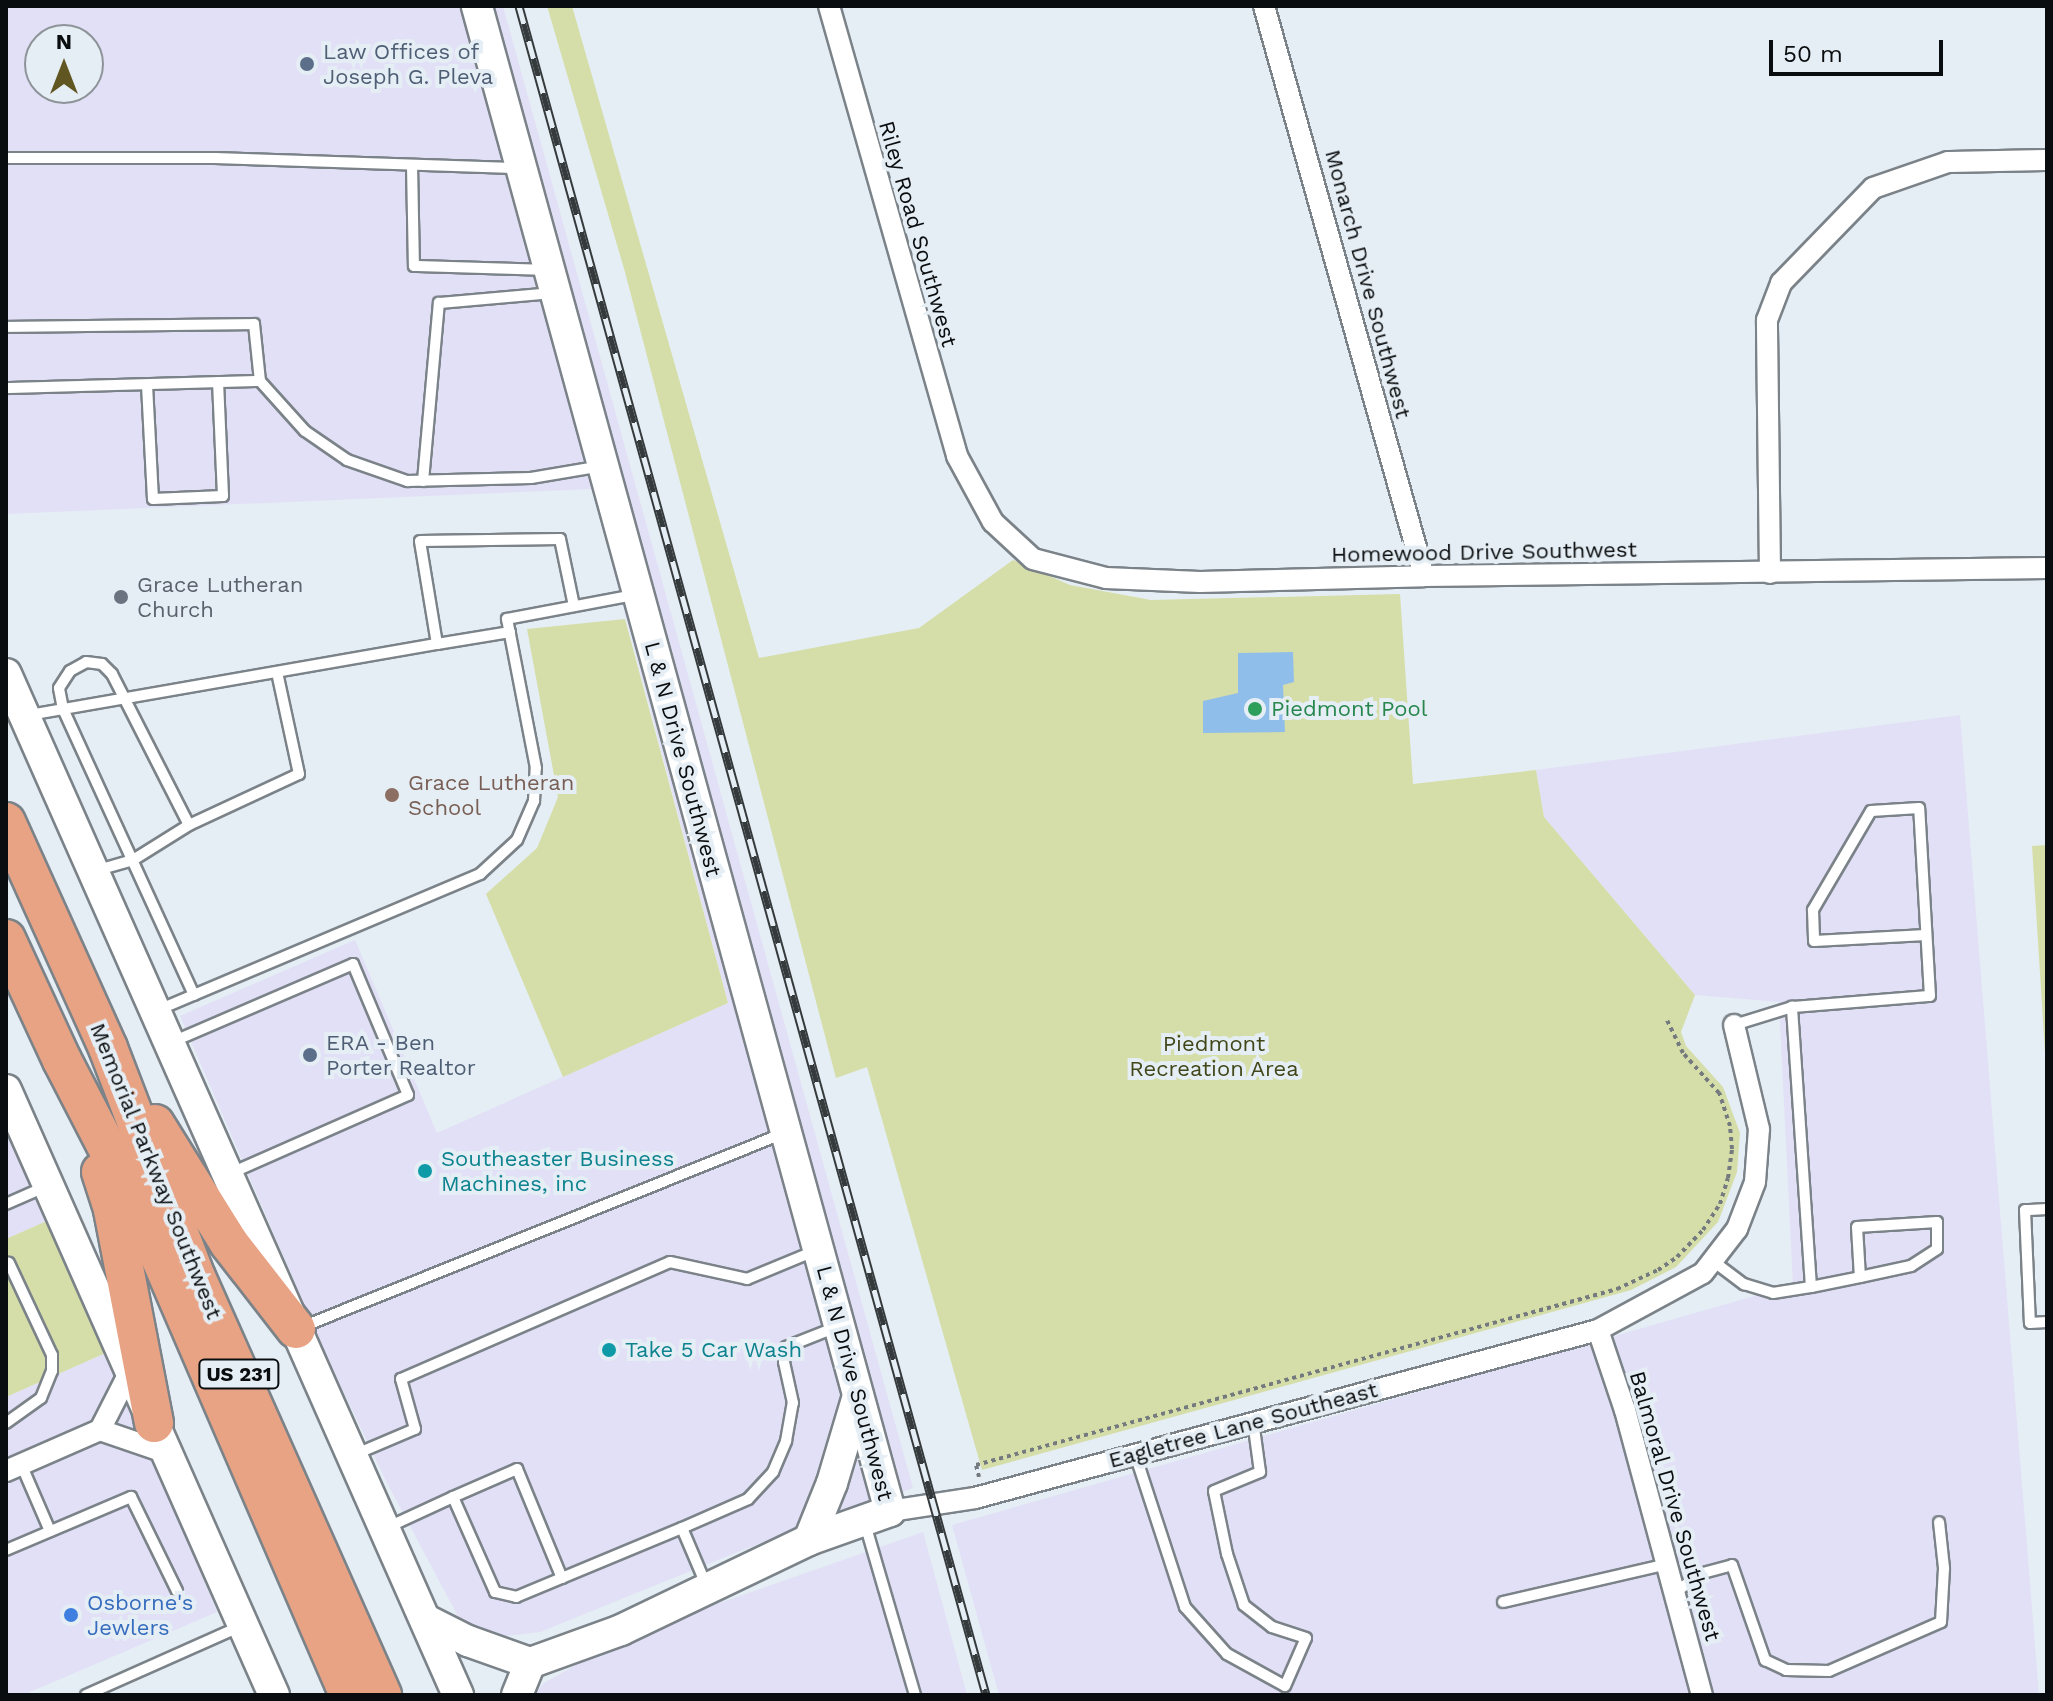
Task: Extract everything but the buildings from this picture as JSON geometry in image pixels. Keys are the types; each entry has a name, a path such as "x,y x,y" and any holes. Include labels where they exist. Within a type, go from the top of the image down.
{"highway":[{"name":"Memorial Parkway Southwest","path":"6,822 108,1048 196,1277 382,1695"},
{"name":"Memorial Parkway Southwest","path":"6,939 73,1081 141,1213 349,1695"},
{"path":"108,1048 229,1243 296,1329"},
{"path":"73,1081 113,1210 160,1438"}],"street":[{"name":"L & N Drive Southwest","path":"477,6 840,1325 858,1394 877,1516"},
{"name":"Riley Road Southwest","path":"829,6 920,334 957,456 967,473"},
{"name":"Monarch Drive Southwest","path":"1264,6 1424,576"},
{"path":"1770,573 1767,320 1781,283 1873,188 1948,162 2047,160"},
{"name":"Homewood Drive Southwest","path":"967,473 993,522 1033,559 1106,578 1200,582 2047,568"},
{"path":"14,696 230,1173 458,1695"},
{"name":"Eagletree Lane Southeast","path":"530,1663 621,1630 809,1540 877,1516 985,1495 1598,1330 1703,1273 1737,1229 1755,1182 1759,1129 1734,1025"},
{"path":"6,1090 274,1695"},
{"name":"Balmoral Drive Southwest","path":"1598,1330 1625,1410 1702,1695"},
{"path":"100,1430 130,1371"},
{"path":"809,1540 832,1483 858,1394"},
{"path":"10,1468 100,1430 160,1438"},
{"path":"426,1620 468,1641 530,1663 517,1695"}],"lane":[{"path":"6,158 215,158 523,169"},
{"path":"412,165 414,266 554,281"},
{"path":"423,481 439,303 554,281"},
{"path":"6,327 254,324 260,381 305,431 347,460 407,481 531,478 604,466"},
{"path":"6,388 260,381"},
{"path":"147,385 153,499 223,496 218,382"},
{"path":"437,644 420,541 560,539 574,606"},
{"path":"156,1011 480,874 517,840 534,801 536,768 507,619 639,594"},
{"path":"14,696 63,709 510,632"},
{"path":"189,825 126,698 102,664 86,662 70,671 59,688 63,709 194,995"},
{"path":"94,871 133,860 189,825 299,774 277,672"},
{"path":"1734,1025 1792,1007 1930,996 1919,808 1871,811 1813,910 1814,941 1926,935"},
{"path":"170,1043 353,964 408,1095 230,1173"},
{"path":"1792,1007 1811,1287"},
{"path":"296,1329 786,1132"},
{"path":"6,1204 48,1185"},
{"path":"2047,1209 2025,1210 2030,1323 2047,1322"},
{"path":"1713,1261 1744,1284 1773,1293 1811,1287 1860,1277 1911,1266 1937,1249 1937,1222 1857,1227 1860,1277"},
{"path":"353,1455 415,1429 401,1379 670,1262 747,1279 819,1249"},
{"path":"6,1423 41,1398 52,1371 52,1355 9,1263"},
{"path":"453,1497 495,1592 516,1597 748,1499 773,1472 786,1441 793,1403 784,1362 786,1347 840,1325"},
{"path":"1135,1454 1185,1607 1227,1654 1285,1686 1306,1638 1272,1627 1244,1605 1227,1554 1214,1491 1260,1472 1253,1421"},
{"path":"10,1468 50,1531"},
{"path":"386,1528 517,1469 562,1578"},
{"path":"6,1550 131,1497 177,1591"},
{"path":"877,1516 915,1695"},
{"path":"1675,1592 1703,1573 1732,1565 1765,1660 1786,1670 1829,1671 1941,1622 1944,1568 1939,1522"},
{"path":"682,1528 708,1589"},
{"path":"1503,1602 1668,1564"},
{"path":"86,1695 243,1625"}],"path":[{"path":"985,1495 976,1465 1617,1289 1668,1264 1703,1230 1720,1204 1732,1149 1730,1126 1719,1093 1683,1053 1666,1018"}],"shaded area":[{"path":"6,6 503,6 913,1488 745,1549 540,1632 505,1636 461,1622 385,1479 326,1355 180,1016 355,940 437,1133 728,1003 592,489 6,514"},
{"path":"1960,715 2039,1695 999,1695 952,1525 1793,1285 1779,1002 1695,995 1544,817 1536,770"},
{"path":"6,1126 49,1220 6,1239"},
{"path":"108,1352 217,1612 23,1695 6,1695 6,1397"},
{"path":"923,1532 967,1695 533,1695 544,1683 631,1634"}],"green space":[{"name":"Piedmont Recreation Area","path":"547,6 572,6 759,658 919,628 1013,560 1070,585 1151,600 1400,594 1413,784 1536,770 1544,817 1695,995 1681,1032 1686,1046 1723,1087 1740,1133 1737,1172 1718,1222 1676,1267 1631,1290 982,1470 867,1067 836,1078 625,272"},
{"path":"625,619 728,1003 563,1077 486,894 537,848 558,797 527,629"},
{"path":"2047,845 2047,1069 2046,1069 2032,846"},
{"path":"49,1220 108,1352 6,1397 6,1239"}],"water":[{"path":"1293,652 1294,682 1283,685 1285,732 1203,733 1203,701 1238,693 1238,653"}],"railway":[{"path":"519,6 986,1695"}],"place":[{"name":"Law Offices of Joseph G. Pleva","path":"307,64"},
{"name":"Grace Lutheran Church","path":"121,597"},
{"name":"Piedmont Pool","path":"1255,709"},
{"name":"Grace Lutheran School","path":"392,795"},
{"name":"ERA - Ben Porter Realtor","path":"310,1055"},
{"name":"Southeaster Business Machines, inc","path":"425,1171"},
{"name":"Take 5 Car Wash","path":"609,1350"},
{"name":"Osborne's Jewlers","path":"71,1615"}]}
